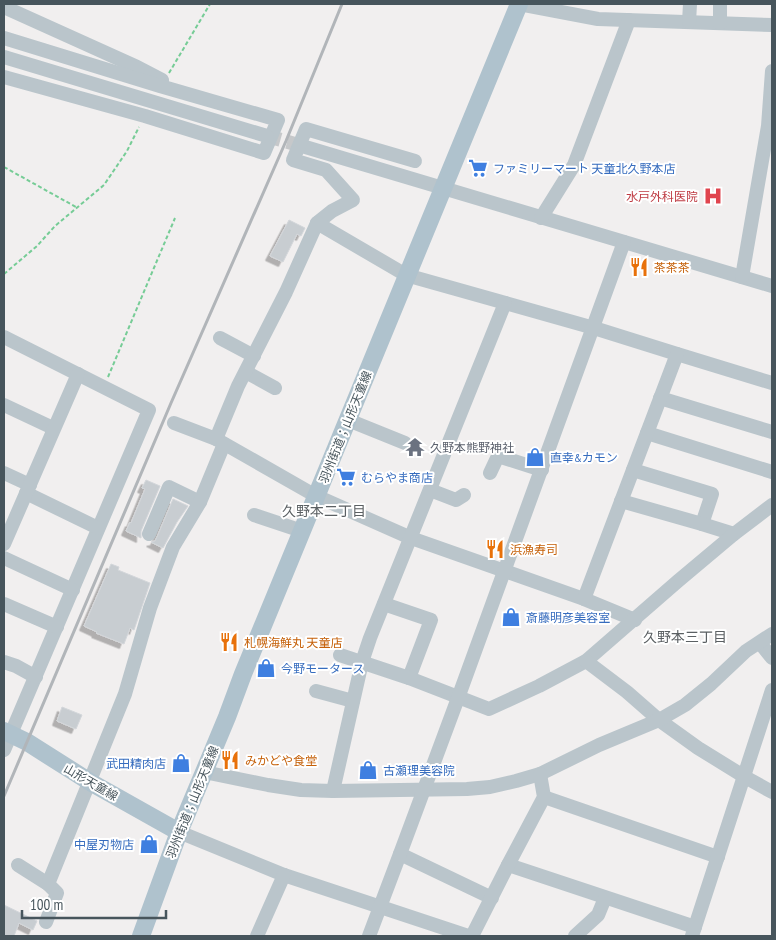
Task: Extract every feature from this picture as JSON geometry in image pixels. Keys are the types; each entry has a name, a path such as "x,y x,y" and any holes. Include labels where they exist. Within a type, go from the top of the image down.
{"main road":[{"name":"羽州街道；山形天童線","path":"141,936 179,832 519,4"},
{"name":"山形天童線","path":"7,733 27,742 90,782 179,832"}],"street":[{"path":"519,4 574,9 598,19 772,25"},
{"path":"689,22 690,4"},
{"path":"720,4 720,23"},
{"path":"4,7 137,67 161,83"},
{"path":"541,218 574,165 629,20"},
{"path":"4,38 161,83 278,120 264,152 145,116 9,79 19,62 24,44"},
{"path":"4,57 267,136"},
{"path":"742,277 770,126 772,71"},
{"path":"48,884 125,694 150,608 173,546 200,502 220,442 242,388 246,372 286,292 317,223 332,211 353,200 326,170 293,160 306,130 415,161"},
{"path":"302,146 772,286"},
{"path":"317,223 406,276 594,328 772,383"},
{"path":"368,936 458,698 624,242"},
{"path":"333,791 362,662 505,303"},
{"path":"4,338 149,410 36,677 7,733 4,750"},
{"path":"220,338 254,356"},
{"path":"584,599 676,354"},
{"path":"246,372 275,388"},
{"path":"4,544 78,374"},
{"path":"660,398 772,432"},
{"path":"4,405 53,428"},
{"path":"348,420 405,443"},
{"path":"174,423 220,442 316,496 411,538 584,599 635,620"},
{"path":"647,434 772,472"},
{"path":"490,473 498,456 542,470"},
{"path":"633,470 712,494 702,524"},
{"path":"4,473 28,489 98,528"},
{"path":"149,534 169,487 200,502"},
{"path":"430,490 456,500 464,495"},
{"path":"621,501 734,534"},
{"path":"340,655 409,678 489,709 539,686 586,661 734,534 772,506"},
{"path":"254,515 302,531"},
{"path":"4,558 73,590"},
{"path":"4,604 57,628"},
{"path":"384,604 430,620 409,678"},
{"path":"204,772 301,790 333,791 467,789 490,787 516,781 540,774 599,745 659,720 685,705 711,684 746,651 772,634"},
{"path":"760,642 772,658"},
{"path":"586,661 627,692 659,720 698,748 772,792"},
{"path":"4,662 36,677"},
{"path":"508,865 605,898 693,932 772,690"},
{"path":"316,691 353,701"},
{"path":"472,936 544,797 540,774"},
{"path":"544,797 718,857"},
{"path":"179,832 284,875 468,936"},
{"path":"400,854 492,898"},
{"path":"18,866 48,884 57,894 46,922"},
{"path":"257,936 284,875"},
{"path":"575,936 598,915 605,898"}],"path":[{"path":"161,83 169,73 210,4"},
{"path":"4,274 76,207 104,185 126,151 145,116"},
{"path":"4,166 76,207"},
{"path":"104,387 175,218"}],"building":[{"path":"289,220 305,228 301,236 297,234 283,262 270,256"},
{"path":"146,480 160,486 141,531 141,538 126,531 145,489 142,488"},
{"path":"173,499 188,506 163,548 151,542 155,541"},
{"path":"111,564 119,567 118,570 150,583 134,630 130,628 124,644 84,626"},
{"path":"62,707 82,715 76,729 57,721"},
{"path":"4,905 37,921 33,930 19,923 14,936 4,936"}],"tunnel":[{"path":"267,136 302,146"}],"railway":[{"path":"4,796 171,403 286,141 342,4"}],"place":[{"name":"ファミリーマート 天童北久野本店","path":"478,168"},
{"name":"水戸外科医院","path":"713,196"},
{"name":"茶茶茶","path":"639,267"},
{"name":"久野本熊野神社","path":"415,447"},
{"name":"直幸&カモン","path":"535,457"},
{"name":"むらやま商店","path":"346,477"},
{"name":"浜漁寿司","path":"495,549"},
{"name":"斎藤明彦美容室","path":"511,617"},
{"name":"札幌海鮮丸 天童店","path":"229,642"},
{"name":"今野モータース","path":"266,668"},
{"name":"みかどや食堂","path":"230,760"},
{"name":"武田精肉店","path":"181,763"},
{"name":"古瀬理美容院","path":"368,770"},
{"name":"中屋刃物店","path":"149,844"}],"district":[{"name":"久野本二丁目","path":"324,511"},
{"name":"久野本三丁目","path":"685,637"}]}
